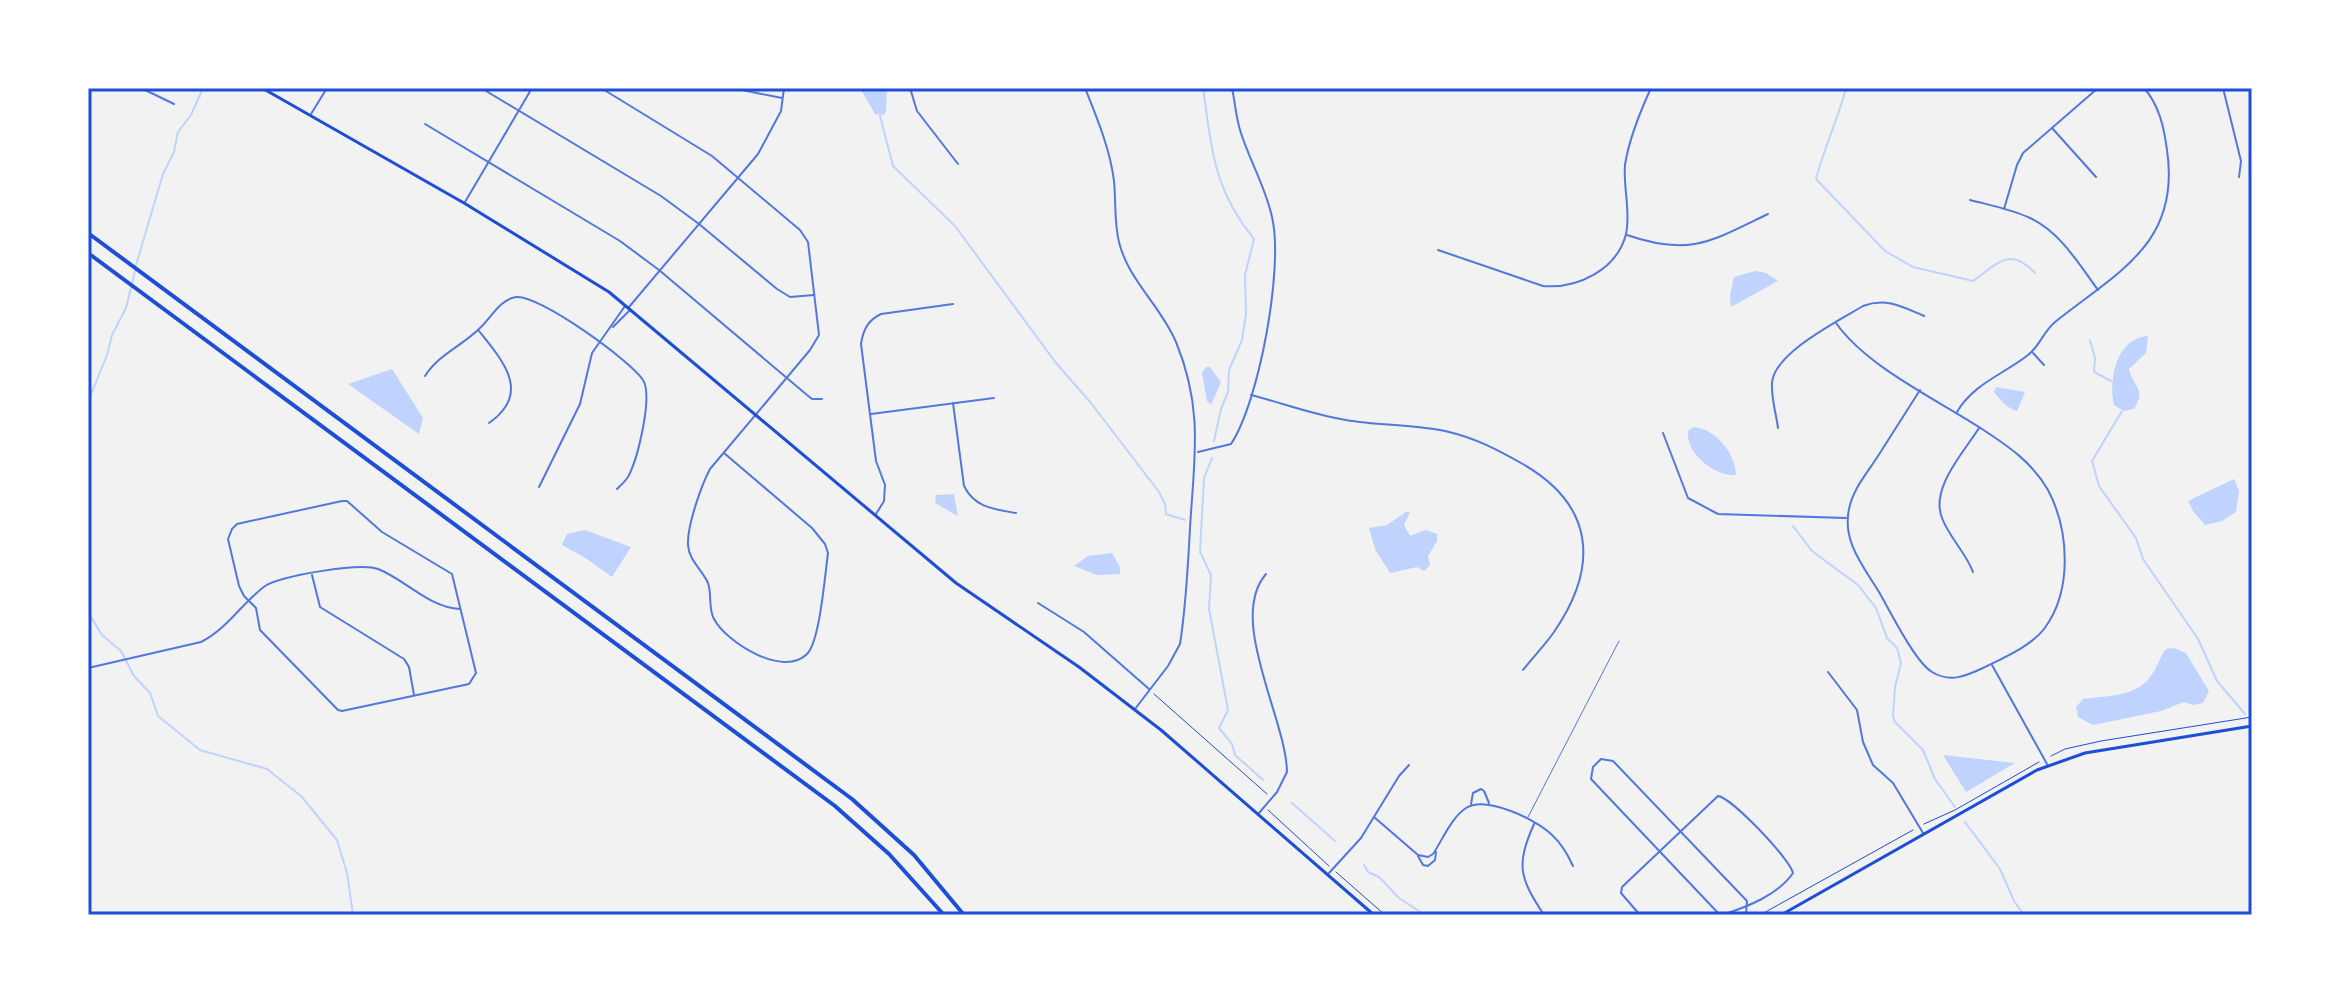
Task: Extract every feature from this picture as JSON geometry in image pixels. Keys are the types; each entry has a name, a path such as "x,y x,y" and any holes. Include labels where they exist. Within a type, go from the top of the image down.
{"highway":[{"path":"88,233 832,783 914,855 964,915"},
{"path":"88,253 835,806 889,854 944,915"}],"main road":[{"path":"262,88 464,203 609,292 956,583 1079,667 1135,710 1259,813 1374,915"},
{"path":"1781,915 2048,765 2085,753 2252,726"}],"street":[{"path":"141,88 174,104"},
{"path":"310,115 327,88"},
{"path":"481,88 661,196 777,289 790,297 815,295"},
{"path":"464,203 532,88"},
{"path":"601,88 712,156 788,218 808,242 819,335 710,469 703,483 687,543 689,553 708,583 711,612 719,626 771,662 795,661 806,656 816,638 828,553 825,544 812,528 724,453"},
{"path":"732,88 784,98"},
{"path":"539,487 580,404 592,353 739,178 774,129 784,88"},
{"path":"910,88 917,111 958,164"},
{"path":"1085,88 1108,152 1114,182 1118,241 1125,260 1168,325 1187,371 1195,415 1197,452 1180,644 1168,666 1135,710"},
{"path":"1197,452 1231,444 1240,430 1251,395 1274,280 1274,221 1264,185 1240,131 1232,88"},
{"path":"1438,250 1529,283 1560,287 1592,277 1616,253 1626,235 1625,165 1640,113 1651,88"},
{"path":"2004,209 2023,153 2098,88"},
{"path":"1957,412 1982,385 2032,352 2051,325 2136,259 2154,233 2165,205 2169,174 2166,139 2156,105 2144,88"},
{"path":"2223,88 2241,161 2239,177"},
{"path":"425,124 620,241 812,399 822,399"},
{"path":"2052,127 2096,177"},
{"path":"1970,200 2028,217 2052,233 2098,290"},
{"path":"1626,235 1666,247 1690,246 1768,214"},
{"path":"425,376 433,363 478,331 503,303 520,297 538,302 559,314 599,342 643,380 648,399 629,477 617,489"},
{"path":"1778,428 1772,384 1777,368 1790,353 1874,302 1893,304 1924,316"},
{"path":"876,515 884,501 885,485 876,461 861,344 869,323 881,314 953,304"},
{"path":"612,328 614,320 628,308"},
{"path":"1836,323 1855,347 2009,446 2038,475 2055,505 2065,544 2064,574 2049,621 2029,642 1991,664 1950,679 1923,665 1855,554 1847,518 1859,486 1920,390"},
{"path":"478,331 506,368 512,384 507,405 489,423"},
{"path":"2032,352 2044,365"},
{"path":"1251,395 1346,420 1413,425 1464,437 1493,447 1540,474 1571,505 1583,536 1584,557 1576,588 1555,631 1523,670"},
{"path":"869,414 994,398"},
{"path":"953,403 964,486 969,496 976,503 991,509 1016,513"},
{"path":"1973,572 1942,519 1940,497 1944,485 1980,427"},
{"path":"1663,433 1688,498 1718,514 1847,518"},
{"path":"347,501 382,532 448,570 454,579 460,609 476,673 469,684 346,711 338,710 260,630 256,608 239,586 228,539 237,524 347,501"},
{"path":"88,668 209,638 275,581 365,565 380,569 441,606 460,609"},
{"path":"312,574 320,607 404,659 409,667 414,696"},
{"path":"1259,813 1284,780 1287,765 1252,616 1257,584 1266,574"},
{"path":"1038,603 1062,615 1084,632 1150,690"},
{"path":"1991,664 2048,765"},
{"path":"1828,672 1857,710 1863,742 1873,765 1893,783 1924,835"},
{"path":"1640,915 1621,893 1622,887 1659,850 1680,832 1714,797 1725,797 1793,868 1790,877 1777,890 1747,906 1734,912 1721,915 1659,850 1591,779 1593,767 1601,759 1613,761 1680,832 1747,901 1747,906 1746,915"},
{"path":"1328,874 1361,838 1409,765"},
{"path":"1470,806 1473,793 1481,789 1490,804"},
{"path":"1418,855 1428,857 1435,851 1455,818 1470,806 1490,804 1535,822 1555,837 1573,866"},
{"path":"1374,817 1418,855 1423,865 1428,866 1435,860 1435,851"},
{"path":"1535,822 1524,846 1521,865 1525,886 1544,915"},
{"path":"1734,912 1738,915"}],"lane":[{"path":"1527,819 1619,641"}],"path":[{"path":"1150,690 1272,798"},
{"path":"1264,807 1385,915"}],"water":[{"path":"860,88 887,88 884,115 875,114"},
{"path":"1755,271 1766,273 1778,281 1731,307 1734,277"},
{"path":"2148,336 2146,353 2129,369 2139,392 2138,402 2134,409 2124,411 2114,405 2112,394 2117,361 2129,344 2137,338"},
{"path":"1210,367 1221,382 1211,405 1207,401 1202,373"},
{"path":"392,369 423,418 419,434 348,384"},
{"path":"1996,387 2025,392 2017,411 1999,398 1994,392"},
{"path":"1693,427 1710,432 1723,444 1732,459 1736,475 1711,468 1697,456 1688,440 1688,431"},
{"path":"2234,479 2239,491 2236,512 2222,521 2205,525 2188,501"},
{"path":"954,494 958,516 935,503 936,495"},
{"path":"1410,512 1404,525 1410,536 1426,530 1437,534 1437,541 1428,556 1430,565 1424,571 1417,567 1390,573 1375,549 1369,528 1387,525"},
{"path":"585,530 631,547 612,577 562,545 567,534"},
{"path":"1112,553 1120,567 1120,574 1097,575 1074,566 1088,556"},
{"path":"2174,648 2186,653 2209,691 2203,703 2193,705 2184,702 2161,711 2093,725 2078,717 2076,707 2083,699 2120,694 2144,684 2166,649"},
{"path":"1943,755 2015,763 1966,792"}],"waterway":[{"path":"136,265 178,132 191,115 203,88"},
{"path":"1203,88 1216,168 1230,203 1254,239 1245,275 1246,314 1242,340 1229,370 1228,392 1214,441"},
{"path":"1846,88 1816,179 1885,251 1913,267 1973,281 1997,263 2011,259 2018,260 2035,273"},
{"path":"880,116 893,166 955,226 1056,363 1159,492 1166,514 1185,520"},
{"path":"88,402 112,335 126,308 135,271"},
{"path":"2090,340 2095,358 2094,372 2111,381"},
{"path":"2122,411 2092,461 2099,486 2136,538 2143,559 2198,639 2217,681 2245,714"},
{"path":"1212,458 1204,478 1200,552 1211,575 1209,609 1228,710 1219,728 1232,744 1235,755 1263,780"},
{"path":"1793,526 1812,551 1858,585 1876,608 1887,638 1897,648 1901,663 1895,687 1895,722 1923,750 1935,779 1955,807"},
{"path":"88,612 102,635 121,651 134,676 150,693 158,716 200,750 267,769 301,796 337,840 347,873 353,915"},
{"path":"1292,803 1335,841"},
{"path":"1965,822 2000,869 2024,915"},
{"path":"1364,865 1399,898 1425,915"}]}
